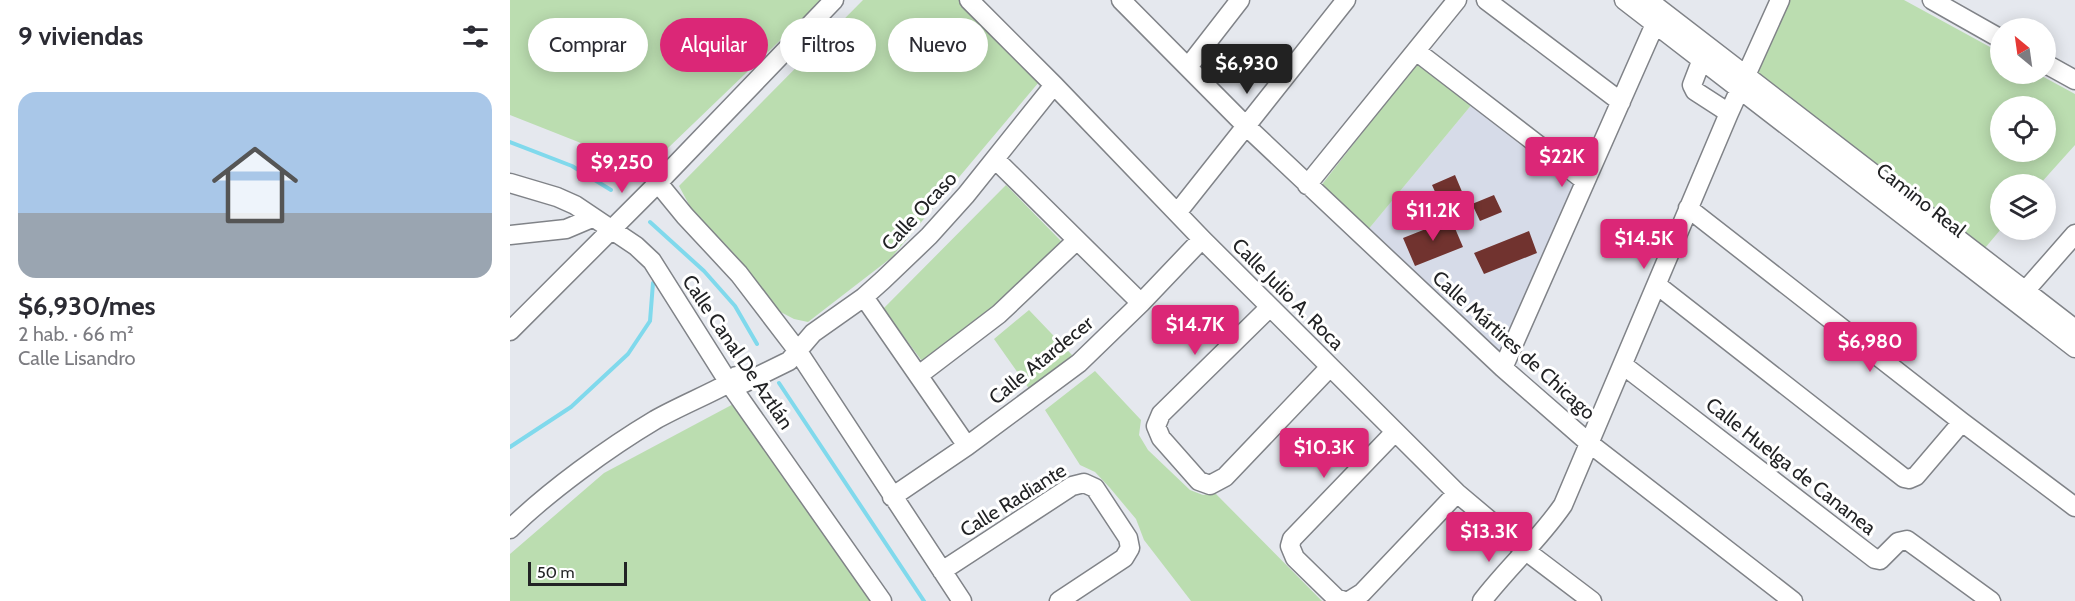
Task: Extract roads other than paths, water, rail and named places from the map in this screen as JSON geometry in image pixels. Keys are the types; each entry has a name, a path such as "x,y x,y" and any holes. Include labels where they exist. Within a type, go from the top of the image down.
{"street":[{"path":"510,331 658,183 834,0"},
{"name":"Calle Julio A. Roca","path":"969,0 1054,84 1202,239 1456,493 1526,552 1592,601"},
{"path":"1188,67 1240,0"},
{"path":"1177,213 1346,0"},
{"path":"1307,185 1457,0"},
{"path":"1486,0 1621,102"},
{"path":"1624,0 1656,8 1743,82"},
{"path":"1482,601 1506,571 1547,529 1563,505 1729,112 1780,0"},
{"path":"1932,0 1990,33"},
{"name":"Calle Mártires de Chicago","path":"1128,3 1246,126 1503,368 1589,443 1793,601"},
{"path":"1503,368 1621,102 1656,8"},
{"path":"1656,8 1702,59 1743,82"},
{"path":"1416,51 1585,181"},
{"path":"1702,59 1692,85 1695,91 1729,112"},
{"path":"2056,70 2075,80"},
{"name":"Camino Real","path":"1743,82 2075,329"},
{"name":"Camino Real","path":"1743,82 2075,348"},
{"name":"Calle Ocaso","path":"510,529 564,484 633,434 656,419 729,383 737,374 780,351 796,350 813,333 864,297 929,236 996,160 1054,84"},
{"path":"996,160 1141,303"},
{"name":"Calle Canal De Aztlán","path":"510,183 566,200 636,246 652,261 729,383 882,601"},
{"name":"Calle Canal De Aztlán","path":"658,183 739,274 796,350 962,601"},
{"path":"1688,208 1962,422 2075,507"},
{"path":"510,235 566,229 592,218"},
{"path":"2025,291 2075,234"},
{"name":"Calle Atardecer","path":"892,497 967,446 1079,363 1202,239"},
{"path":"919,375 1004,310 1077,240"},
{"path":"1657,285 1904,478 1916,476 1962,422"},
{"path":"864,297 967,446"},
{"path":"1270,307 1161,414 1158,420 1156,426 1161,438 1199,481 1210,485 1225,477 1330,367"},
{"name":"Calle Huelga de Cananea","path":"1623,364 1875,559 1880,560 1898,542 1906,540 1991,601"},
{"path":"1344,601 1336,598 1295,558 1290,546 1292,539 1394,433"},
{"name":"Calle Radiante","path":"942,571 1072,486 1084,483 1095,488 1128,538 1130,548 1124,558 1059,601"},
{"path":"1349,601 1362,593 1456,493"}],"waterway":[{"path":"510,142 572,166 611,190"},
{"path":"650,222 704,271 735,306 757,344"},
{"path":"510,447 571,407 628,354 650,321 653,283"},
{"path":"779,383 924,601"}]}
